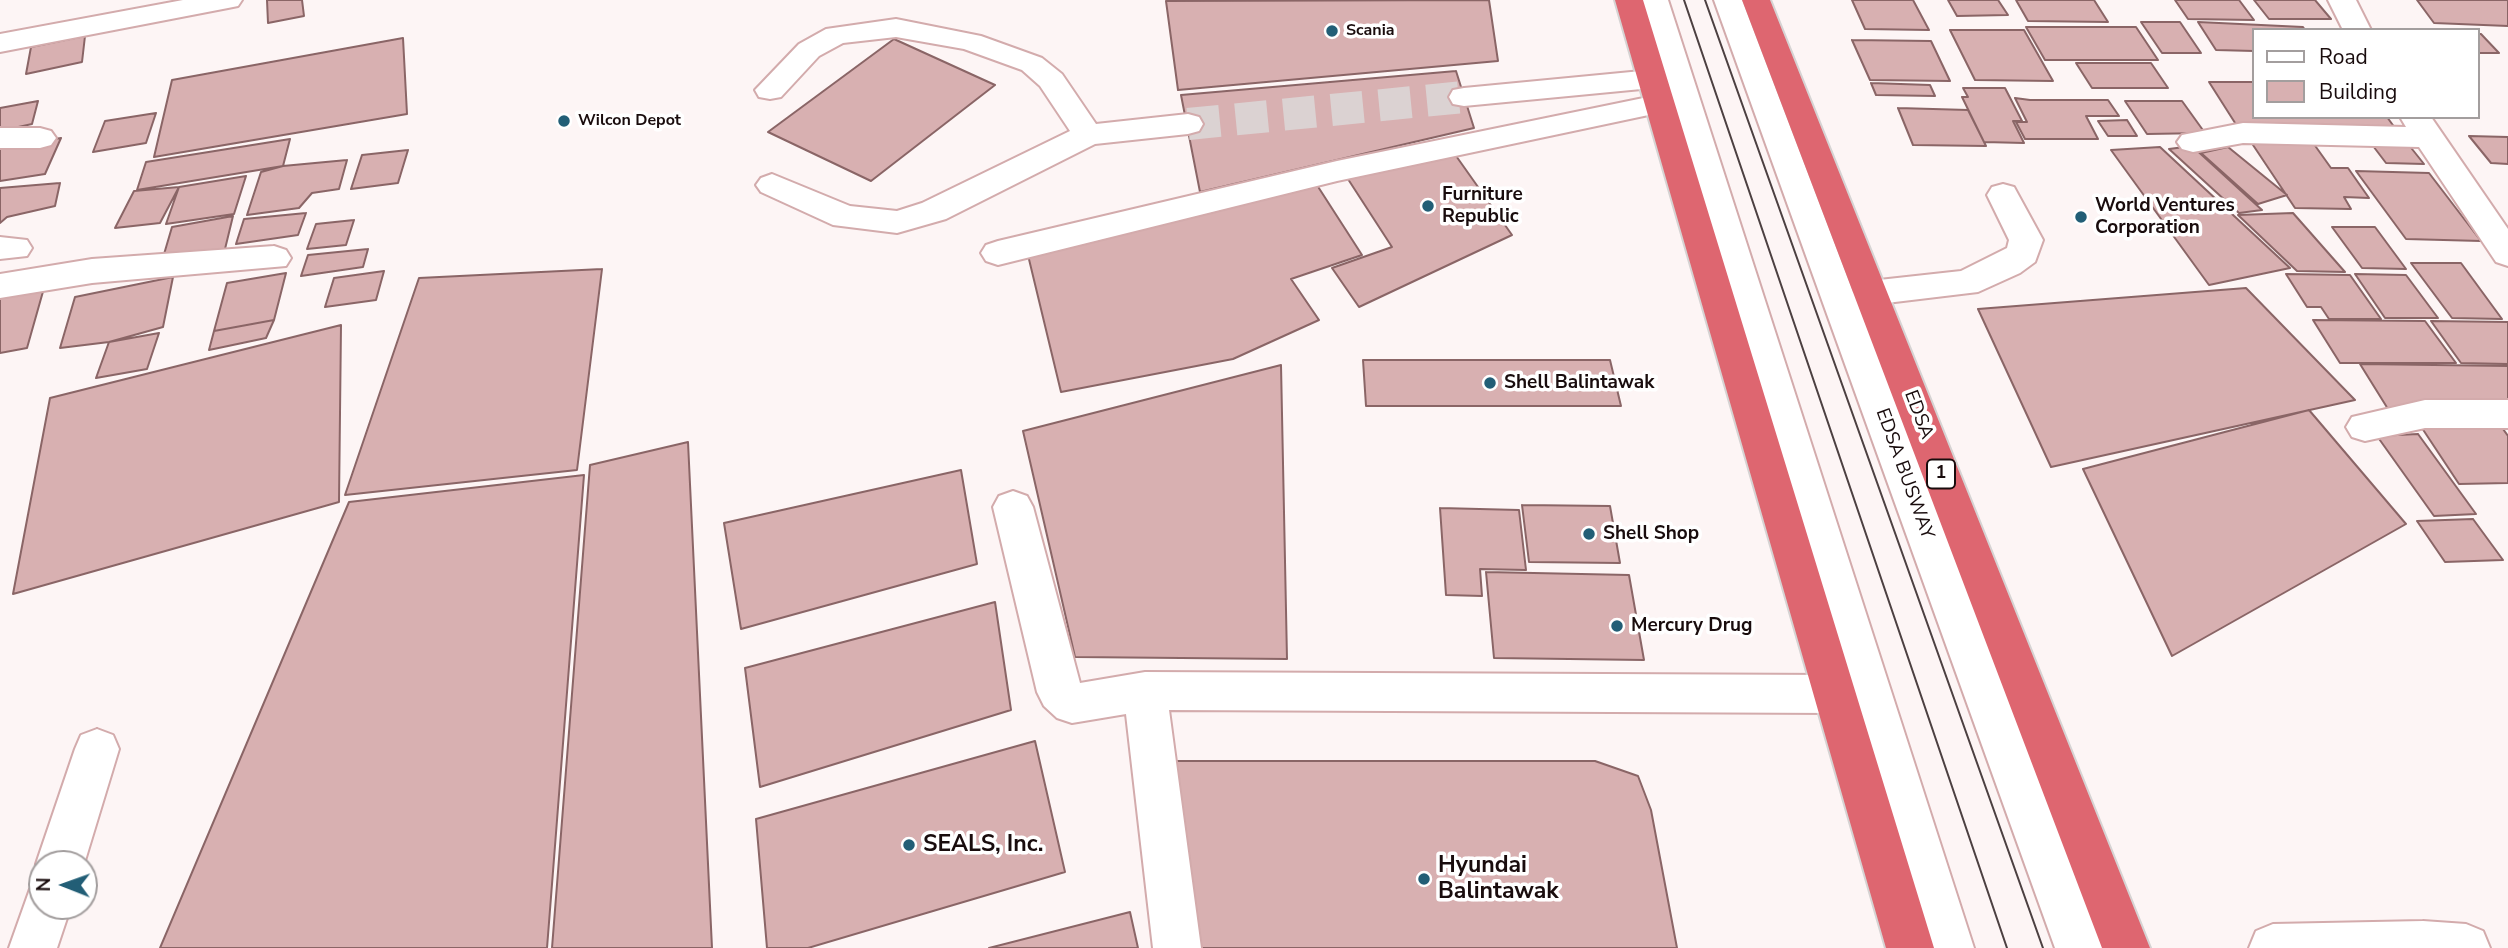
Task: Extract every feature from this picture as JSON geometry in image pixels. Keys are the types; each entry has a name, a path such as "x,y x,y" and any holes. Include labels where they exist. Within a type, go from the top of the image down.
{"highway":[{"path":"1629,0 1910,948"},
{"name":"EDSA","path":"1756,0 2126,948"}],"street":[{"path":"0,43 228,0"},
{"path":"1654,0 1950,948"},
{"name":"EDSA BUSWAY","path":"1728,0 2079,948"},
{"path":"2342,0 2356,28"},
{"path":"770,90 809,51 836,35 896,28 971,42 1032,64 1057,88 1088,135"},
{"path":"1464,97 1655,91"},
{"path":"998,253 1655,91"},
{"path":"772,185 845,217 897,222 934,211 1088,135 1188,124"},
{"path":"2193,142 2243,134 2422,127 2508,254"},
{"path":"0,138 40,138"},
{"path":"1870,293 1966,283 2008,265 2023,254 2026,240 2003,195"},
{"path":"0,286 92,271 274,258"},
{"path":"2365,426 2425,414 2508,414"},
{"path":"1013,507 1059,692 1072,704 1145,691 1835,694"},
{"path":"1145,691 1177,948"},
{"path":"65,850 97,749"},
{"path":"33,948 42,920"},
{"path":"2273,948 2423,945 2466,948"}],"building":[{"path":"267,0 302,0 304,16 268,23"},
{"name":"Scania","path":"1489,0 1498,61 1178,90 1166,1"},
{"path":"1852,0 1913,0 1929,30 1865,29"},
{"path":"1948,0 1998,0 2008,15 1957,16"},
{"path":"2016,0 2094,0 2108,22 2028,21"},
{"path":"2175,0 2239,0 2254,20 2188,19"},
{"path":"2254,0 2315,0 2331,19 2269,19"},
{"path":"2417,0 2508,0 2508,26 2434,23"},
{"path":"2141,22 2180,22 2201,53 2162,53"},
{"path":"2198,22 2304,28 2252,28 2252,51 2216,50"},
{"path":"2026,27 2136,27 2158,60 2045,60"},
{"path":"1950,30 2024,30 2053,81 1975,80"},
{"path":"2480,34 2481,34 2499,53 2480,53"},
{"path":"85,36 82,62 26,74 31,47"},
{"path":"403,38 407,114 154,157 172,80"},
{"path":"894,39 995,85 871,181 768,132"},
{"path":"1852,40 1931,41 1950,81 1870,80"},
{"path":"2076,63 2151,63 2168,88 2092,88"},
{"path":"1456,71 1474,128 1200,192 1181,95"},
{"path":"2209,82 2252,82 2252,119 2388,119 2395,128 2237,126"},
{"path":"1871,83 1930,85 1935,96 1876,95"},
{"path":"1963,88 2005,88 2022,121 2013,121 2024,143 1984,142 1962,97 1968,97"},
{"path":"2015,98 2108,100 2119,116 2086,116 2098,139 2025,139 2016,122 2027,122"},
{"path":"38,101 32,124 0,131 0,108"},
{"path":"2125,101 2182,101 2205,133 2147,134"},
{"path":"1898,108 1968,110 1986,146 1913,145"},
{"path":"156,113 146,143 93,152 105,121"},
{"path":"2127,120 2137,136 2108,136 2098,121"},
{"path":"2469,136 2508,137 2508,164 2491,163"},
{"path":"61,138 45,174 0,181 0,147"},
{"path":"2367,138 2404,139 2424,164 2386,163"},
{"path":"290,139 283,166 137,190 146,162"},
{"path":"2249,139 2311,140 2331,168 2348,168 2369,198 2344,197 2351,209 2295,208"},
{"path":"2192,146 2262,210 2239,213 2169,149"},
{"path":"2160,147 2290,268 2209,285 2111,150"},
{"path":"2228,147 2287,195 2258,204 2201,153"},
{"path":"408,150 398,183 351,189 362,155"},
{"name":"Furniture Republic","path":"1454,153 1512,235 1359,307 1332,268 1392,247 1346,176"},
{"path":"347,160 339,189 312,193 299,208 247,215 261,172 283,166"},
{"path":"2356,171 2429,173 2481,241 2406,239"},
{"path":"246,176 234,214 166,224 179,187"},
{"path":"1315,182 1362,255 1291,279 1319,320 1233,359 1061,392 1027,251"},
{"path":"60,183 55,206 7,217 0,223 0,188"},
{"path":"179,187 160,223 115,228 134,191"},
{"path":"306,213 298,235 236,244 244,219"},
{"path":"2293,213 2345,272 2297,271 2238,215"},
{"path":"233,216 225,249 162,261 172,227"},
{"path":"354,220 346,245 307,249 316,224"},
{"path":"2332,227 2375,227 2406,269 2362,268"},
{"path":"368,249 363,267 301,276 308,255"},
{"path":"2411,263 2461,263 2502,319 2452,318"},
{"path":"602,269 577,470 345,495 419,278"},
{"path":"384,271 376,300 325,307 334,278"},
{"path":"286,273 274,320 214,331 227,283"},
{"path":"2286,274 2350,275 2381,319 2329,319 2321,307 2307,307"},
{"path":"2355,274 2406,275 2438,318 2385,318"},
{"path":"173,277 163,327 109,342 60,348 75,297"},
{"path":"44,288 27,348 0,353 0,295"},
{"path":"2246,288 2355,400 2051,467 1978,309"},
{"path":"274,320 266,338 209,350 214,331"},
{"path":"2313,320 2425,321 2456,363 2340,363"},
{"path":"2431,321 2508,322 2508,364 2461,363"},
{"path":"341,325 339,502 13,594 50,398"},
{"path":"159,333 147,369 96,378 109,342"},
{"name":"Shell Balintawak","path":"1363,360 1610,360 1621,406 1366,406"},
{"path":"2360,364 2508,366 2508,410 2388,409"},
{"path":"1281,365 1287,659 1075,657 1023,431"},
{"path":"2309,410 2406,524 2172,656 2083,469"},
{"path":"2418,422 2498,422 2508,436 2508,483 2459,484"},
{"path":"2418,434 2476,514 2434,516 2377,436"},
{"path":"688,442 712,948 552,948 590,465"},
{"path":"961,470 977,564 741,629 724,523"},
{"path":"584,475 547,948 160,948 349,502"},
{"path":"1522,505 1610,506 1620,563 1529,562"},
{"path":"1440,508 1519,510 1526,570 1480,569 1482,596 1446,595"},
{"path":"2473,519 2503,560 2445,562 2417,521"},
{"path":"1486,572 1629,575 1644,660 1494,658"},
{"path":"995,602 1011,710 760,787 745,668"},
{"name":"SEALS, Inc.","path":"1035,741 1065,872 808,948 767,948 756,819"},
{"name":"Hyundai Balintawak","path":"1168,761 1595,761 1638,776 1651,810 1677,948 1194,948"},
{"path":"1130,912 1138,948 989,948"}],"tunnel":[{"path":"1188,124 1464,97"}],"tram line":[{"path":"1684,0 2007,948"},
{"path":"1705,0 2043,948"}],"place":[{"name":"Scania","path":"1332,31"},
{"name":"Wilcon Depot","path":"564,121"},
{"name":"Furniture Republic","path":"1428,206"},
{"name":"World Ventures Corporation","path":"2081,217"},
{"name":"Shell Balintawak","path":"1490,383"},
{"name":"Shell Shop","path":"1589,534"},
{"name":"Mercury Drug","path":"1617,626"},
{"name":"SEALS, Inc.","path":"909,845"},
{"name":"Hyundai Balintawak","path":"1424,879"}]}
